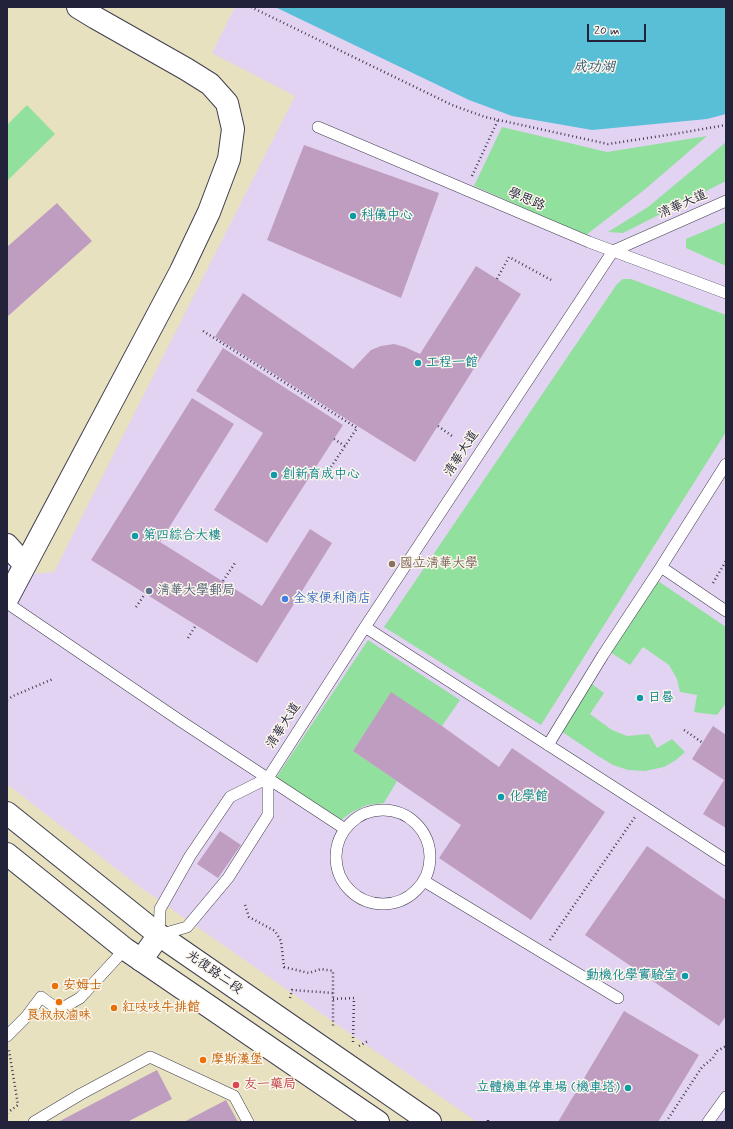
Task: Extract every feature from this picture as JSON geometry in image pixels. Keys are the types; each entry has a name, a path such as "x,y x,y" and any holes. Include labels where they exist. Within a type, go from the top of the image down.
{"main road":[{"path":"7,599 181,271 209,212 229,159 233,129 227,103 210,84 78,7"},
{"path":"7,545 25,565"},
{"name":"光復路二段","path":"7,813 159,935 430,1122"},
{"path":"7,854 133,954 378,1122"},
{"path":"133,954 159,935"}],"lane":[{"name":"學思路","path":"318,127 613,251 726,292"},
{"name":"清華大道","path":"268,778 365,627 613,251 726,201"},
{"path":"548,745 603,655 726,464"},
{"path":"661,567 726,611"},
{"path":"7,603 182,722 345,829"},
{"path":"365,627 726,860"},
{"path":"268,778 268,815 228,878 187,927 159,935 160,909 190,856 230,797 268,778"},
{"path":"387,810 403,814 416,822 426,835 431,850 430,870 424,881 414,893 402,901 386,905 371,903 357,897 346,886 338,873 336,858 338,843 345,829 356,818 371,811 387,810"},
{"path":"424,881 618,998"},
{"path":"8,1041 41,997 59,1010 80,998 133,954"},
{"path":"34,1122 81,1094 150,1058 234,1096 248,1122"},
{"path":"708,1122 726,1097"}],"path":[{"path":"252,7 452,105 485,117 608,144 726,125"},
{"path":"465,190 498,120"},
{"path":"498,279 509,257 553,281"},
{"path":"202,331 357,428 331,467"},
{"path":"438,426 452,436"},
{"path":"334,439 345,446"},
{"path":"712,586 726,561"},
{"path":"223,581 235,563"},
{"path":"136,606 145,594"},
{"path":"188,638 196,625"},
{"path":"7,700 53,679"},
{"path":"684,730 702,743"},
{"path":"542,952 643,806"},
{"path":"245,905 249,916 275,931 281,941 284,967 309,973 322,969 333,971 333,1028"},
{"path":"290,998 292,990 333,993"},
{"path":"333,999 354,998 353,1042"},
{"path":"7,1113 18,1105 8,1041"},
{"path":"359,1046 368,1041"},
{"path":"666,1122 702,1066 713,1058 717,1051 726,1046"}],"shaded area":[{"name":"國立清華大學","path":"235,7 726,7 726,1122 477,1122 137,885 7,784 7,553 32,574 54,572 295,96 212,53"}],"green space":[{"path":"27,105 55,134 7,181 7,125"},
{"path":"502,127 607,152 707,136 643,191 586,235 474,186"},
{"path":"726,142 726,181 623,233 608,232 648,207"},
{"path":"726,222 726,266 686,248 686,239"},
{"path":"623,279 631,279 726,315 726,432 541,725 384,627 617,284"},
{"path":"658,581 726,627 726,703 717,715 694,712 697,695 680,692 677,679 669,665 643,647 630,665 610,652"},
{"path":"368,640 460,700 442,726 391,693 353,751 397,781 384,803 367,805 352,812 341,820 276,778"},
{"path":"592,684 604,693 590,714 612,730 627,736 649,734 657,748 672,739 685,752 676,760 664,767 645,771 628,770 613,765 561,731"}],"water":[{"name":"成功湖","path":"275,7 726,7 726,114 707,119 592,130 512,116 469,100"}],"building":[{"name":"科儀中心","path":"304,145 439,193 401,298 267,240"},
{"path":"57,203 92,241 7,317 7,247"},
{"name":"工程一館","path":"476,266 521,294 415,462 215,337 243,293 353,369 371,350 381,346 394,344 420,354"},
{"name":"創新育成中心","path":"223,348 343,425 267,543 214,510 263,433 196,391"},
{"name":"第四綜合大樓","path":"192,398 234,424 160,542 262,606 310,529 332,543 257,663 91,560"},
{"name":"化學館","path":"391,692 499,767 512,748 605,812 531,920 439,858 461,825 353,751"},
{"path":"713,726 726,735 726,828 703,814 724,780 692,759"},
{"path":"220,831 241,845 218,878 197,864"},
{"name":"動機化學實驗室","path":"647,846 726,900 726,1016 719,1026 585,935"},
{"name":"立體機車停車場 (機車塔)","path":"624,1011 699,1055 658,1122 558,1122"},
{"path":"157,1070 172,1099 127,1122 58,1122"},
{"path":"226,1100 238,1122 184,1122"}],"place":[{"name":"科儀中心","path":"353,216"},
{"name":"工程一館","path":"418,363"},
{"name":"創新育成中心","path":"274,475"},
{"name":"第四綜合大樓","path":"135,536"},
{"name":"國立清華大學","path":"392,564"},
{"name":"清華大學郵局","path":"149,591"},
{"name":"全家便利商店","path":"285,599"},
{"name":"日晷","path":"640,698"},
{"name":"化學館","path":"501,797"},
{"name":"動機化學實驗室","path":"685,976"},
{"name":"安姆士","path":"55,986"},
{"name":"良叔叔滷味","path":"59,1002"},
{"name":"紅吱吱牛排館","path":"114,1008"},
{"name":"摩斯漢堡","path":"203,1060"},
{"name":"友一藥局","path":"236,1085"},
{"name":"立體機車停車場 (機車塔)","path":"628,1088"}]}
